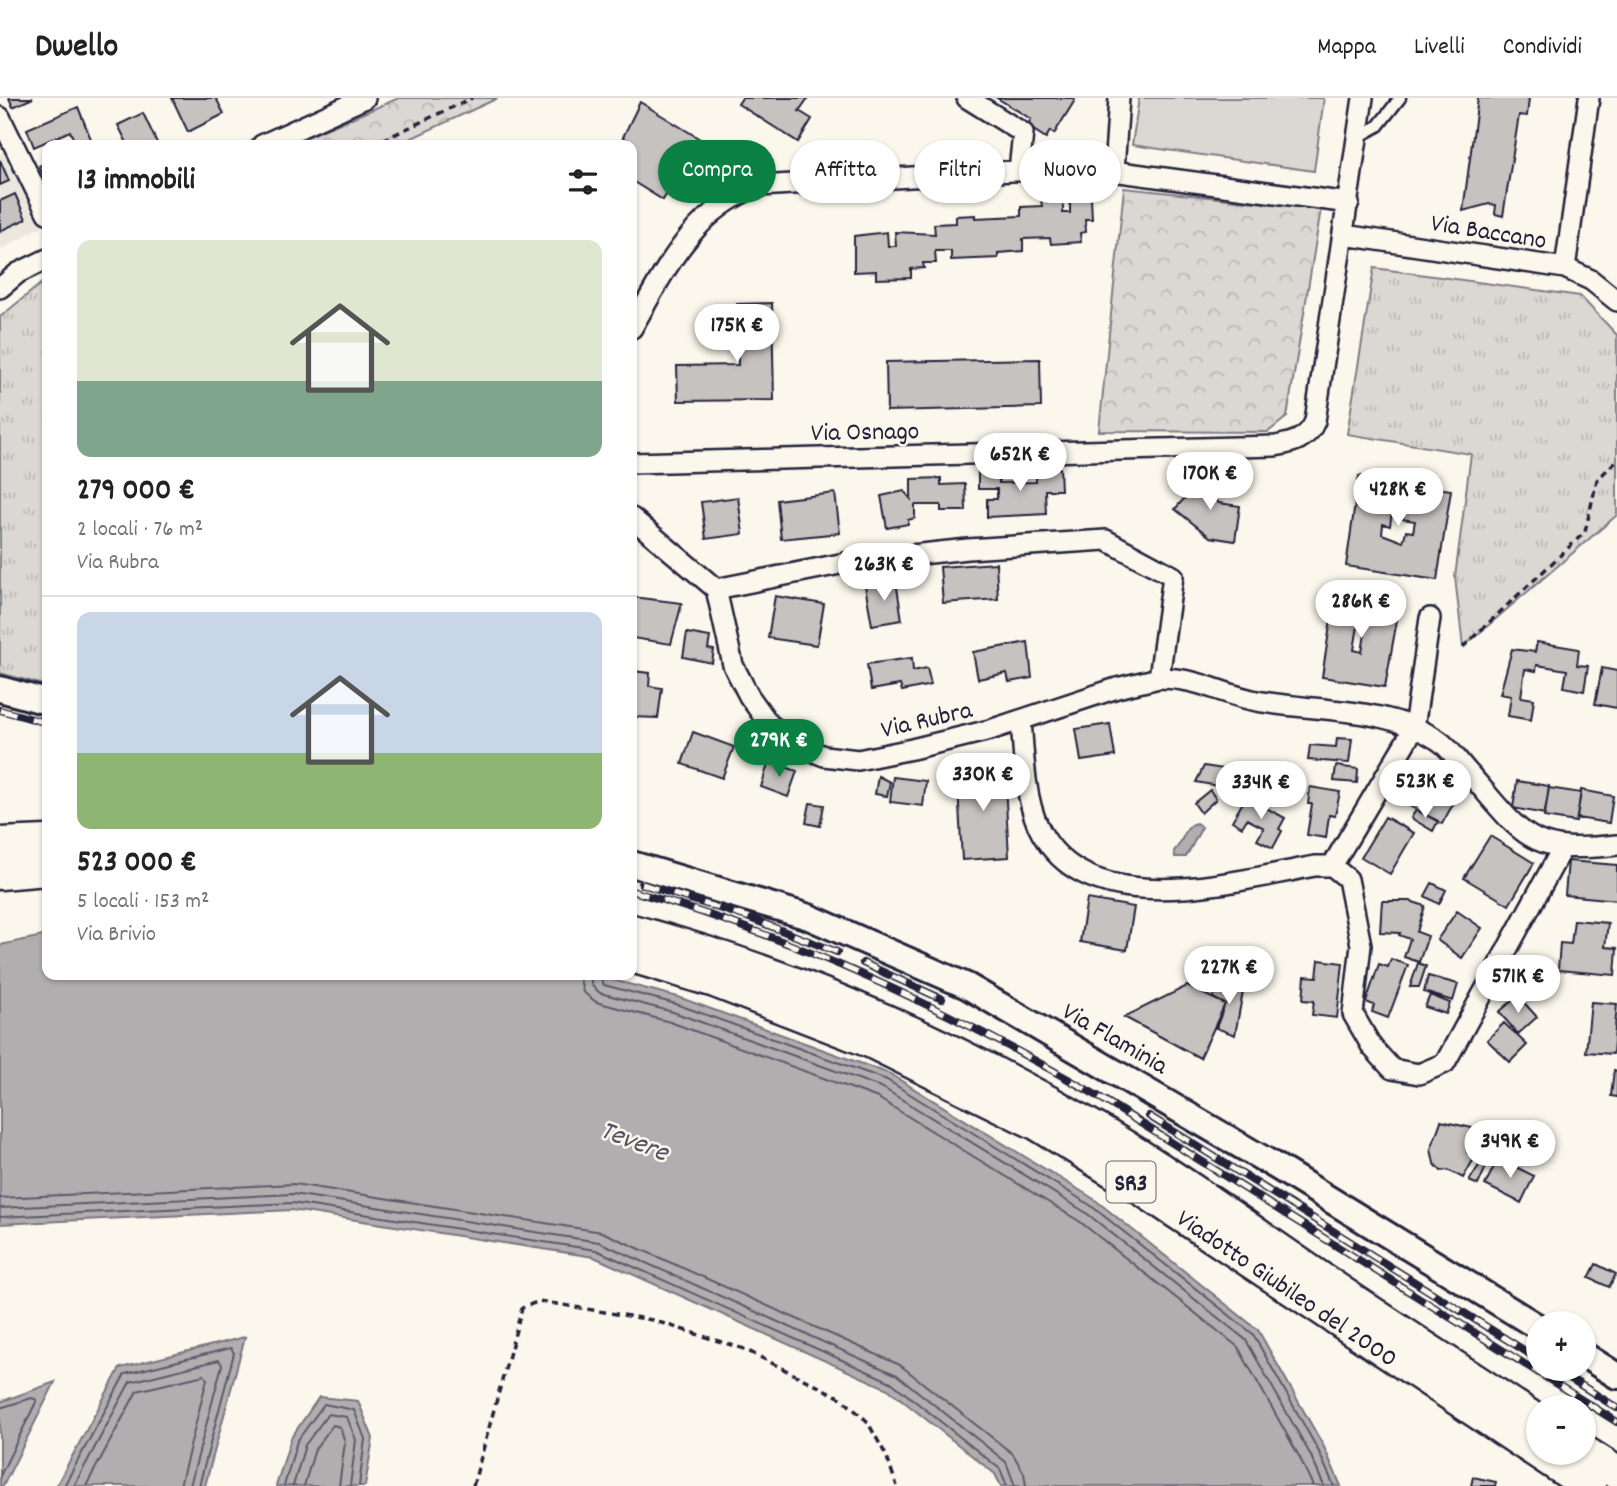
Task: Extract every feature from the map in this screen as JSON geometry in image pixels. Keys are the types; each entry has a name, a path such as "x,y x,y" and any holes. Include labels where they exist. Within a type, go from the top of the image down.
{"highway":[{"path":"0,844 42,842"},
{"path":"0,873 42,869"},
{"name":"Viadotto Giubileo del 2000","path":"637,931 706,951 825,995 934,1043 1013,1083 1100,1131 1526,1414"},
{"name":"Viadotto Giubileo del 2000","path":"637,958 715,981 834,1026 909,1059 1038,1124 1139,1186 1589,1486"},
{"path":"1596,1460 1617,1473"}],"street":[{"path":"273,140 365,98"},
{"path":"967,98 1023,133 1022,140"},
{"path":"1116,140 1119,98"},
{"path":"1344,235 1363,98"},
{"path":"1565,268 1589,98"},
{"path":"0,117 42,203"},
{"path":"637,320 693,230 715,209 743,192 791,181 915,178 1019,170"},
{"path":"1121,171 1349,203"},
{"name":"Via Baccano","path":"1344,235 1565,268 1591,280 1617,301"},
{"name":"Via Osnago","path":"637,463 1275,446 1294,442 1307,434 1315,421 1344,235"},
{"path":"0,288 18,273 42,261"},
{"path":"637,522 716,589 856,561 968,549 1106,540 1173,576 1159,678"},
{"name":"Via Rubra","path":"716,589 733,665 749,696 769,724 824,756 858,760 1021,721 1117,688 1159,678 1193,680 1254,701 1385,719 1414,728 1440,741 1510,822 1533,839 1563,848 1617,845"},
{"path":"1332,866 1414,728 1430,618"},
{"path":"0,689 42,701"},
{"path":"1021,721 1028,790 1038,826 1059,856 1088,877 1120,887 1174,889 1315,866 1332,866 1348,879 1362,945 1353,1014 1372,1047 1392,1069 1419,1073 1446,1063 1563,848"},
{"name":"Via Flaminia","path":"637,865 775,905 841,929 956,980 1278,1167 1526,1320"},
{"path":"1596,1363 1617,1376"}],"lane":[{"path":"1357,137 1378,126 1400,98"}],"path":[{"path":"383,140 472,98"},
{"path":"1463,647 1585,533 1597,480 1617,460"},
{"path":"473,1486 522,1308 540,1301 652,1320 744,1349 841,1398 867,1421 886,1455 897,1486"}],"shaded area":[{"path":"9,148 42,221 42,226 0,250 0,154"}],"green space":[{"path":"399,98 498,98 408,140 300,140"},
{"path":"1139,98 1324,98 1314,171 1132,145"},
{"path":"1124,188 1321,209 1287,417 1268,432 1099,431"},
{"path":"1374,268 1580,296 1617,335 1617,515 1463,647 1455,577 1471,454 1347,434"},
{"path":"42,283 42,685 0,673 0,317"}],"water":[{"path":"1196,823 1202,827 1186,857 1175,857 1174,851 1186,831"},
{"name":"Tevere","path":"42,936 42,980 613,980 678,997 890,1074 1094,1199 1258,1330 1324,1447 1341,1486 1001,1486 995,1474 888,1389 594,1257 292,1210 0,1224 0,945"},
{"path":"245,1337 205,1486 56,1486 120,1368"},
{"path":"55,1382 3,1486 0,1486 0,1402"},
{"path":"319,1397 358,1401 373,1438 365,1486 276,1486 291,1438"}],"building":[{"path":"9,98 33,98 13,107"},
{"path":"172,98 216,98 224,114 188,132"},
{"path":"742,98 808,98 799,111 812,119 799,140 795,140 738,104"},
{"path":"997,98 1075,100 1054,134 1050,131 1046,138 1027,126 1031,119"},
{"path":"1478,98 1529,98 1527,116 1519,115 1503,216 1495,214 1496,205 1489,204 1463,211"},
{"path":"640,102 700,139 658,140 658,197 637,184 637,140 623,137"},
{"path":"78,107 91,140 74,140 70,131 50,140 42,140 42,143 34,147 27,129"},
{"path":"143,113 156,140 126,140 118,125"},
{"path":"0,160 9,181 0,185"},
{"path":"15,194 26,219 0,231 0,201"},
{"path":"1042,203 1063,203 1063,213 1070,213 1070,203 1091,203 1092,219 1085,219 1086,232 1080,233 1081,242 1051,244 1050,238 1023,239 1023,251 998,253 998,258 951,260 951,251 935,251 936,263 923,263 924,268 911,269 911,278 876,279 876,271 854,272 854,236 887,232 888,246 896,246 895,232 935,234 934,224 956,223 956,216 1021,216 1021,207 1042,206"},
{"path":"772,303 774,400 678,401 677,366 738,365 737,304"},
{"path":"1040,359 1041,407 887,411 886,362"},
{"path":"1060,468 1061,490 1045,490 1046,514 987,517 987,499 997,499 997,489 978,489 978,472 999,471 999,483 1036,482 1036,469"},
{"path":"1359,476 1451,490 1437,580 1346,566","holes":["1392,512 1403,514 1402,519 1415,521 1413,532 1406,531 1403,542 1382,534 1383,524 1390,526"]},
{"path":"1203,477 1218,489 1212,497 1219,503 1240,506 1235,541 1210,537 1175,509"},
{"path":"941,478 941,485 965,484 966,511 941,511 941,505 915,505 915,518 908,520 908,524 887,528 881,496 904,491 911,499 911,479"},
{"path":"835,493 840,533 781,539 777,500"},
{"path":"738,497 743,534 706,539 701,502"},
{"path":"996,563 998,599 943,603 940,567"},
{"path":"896,581 902,620 872,625 865,586"},
{"path":"1335,593 1400,603 1385,687 1322,677","holes":["1358,626 1366,628 1362,652 1354,650"]},
{"path":"775,596 824,604 817,645 768,638"},
{"path":"637,598 682,603 671,644 637,639"},
{"path":"687,633 710,637 708,649 714,650 712,663 683,657"},
{"path":"1028,642 1032,678 1009,682 1007,673 978,679 973,652"},
{"path":"1537,642 1579,649 1577,665 1588,666 1584,691 1564,687 1567,670 1537,665 1536,671 1525,669 1521,697 1534,699 1531,720 1508,716 1511,696 1500,694 1512,649 1535,652"},
{"path":"912,658 913,671 927,668 931,685 902,691 900,685 871,690 867,664"},
{"path":"1602,668 1617,671 1617,708 1595,704"},
{"path":"637,672 650,673 649,686 662,688 658,718 637,717"},
{"path":"1110,724 1115,756 1081,761 1076,729"},
{"path":"693,732 734,747 722,778 682,764"},
{"path":"1337,738 1352,739 1349,763 1308,760 1310,745 1336,747"},
{"path":"769,761 797,771 788,797 761,787"},
{"path":"1420,762 1453,778 1446,791 1457,797 1442,824 1399,800"},
{"path":"1004,765 1009,857 962,860 957,768"},
{"path":"1204,766 1243,772 1240,790 1196,782"},
{"path":"1336,766 1358,769 1357,783 1334,781"},
{"path":"878,776 890,782 887,796 875,794"},
{"path":"893,777 926,781 923,806 890,802"},
{"path":"1517,781 1549,786 1545,814 1513,808"},
{"path":"1310,787 1340,792 1335,816 1329,815 1326,838 1307,835 1312,804 1308,804"},
{"path":"1549,788 1581,793 1576,822 1544,817"},
{"path":"1210,790 1216,799 1201,813 1194,803"},
{"path":"1581,790 1613,796 1609,823 1577,818"},
{"path":"1246,797 1285,818 1273,848 1257,840 1264,828 1247,819 1242,827 1232,821"},
{"path":"810,803 824,805 820,826 806,823"},
{"path":"1416,810 1438,821 1433,831 1411,818"},
{"path":"1385,817 1414,833 1390,874 1361,857"},
{"path":"1490,836 1534,863 1509,905 1464,878"},
{"path":"1568,861 1617,865 1617,900 1565,895"},
{"path":"1432,883 1446,890 1439,904 1425,896"},
{"path":"1087,899 1134,907 1127,950 1080,942"},
{"path":"1382,901 1410,901 1425,906 1417,932 1428,936 1419,962 1404,957 1410,939 1399,935 1400,933 1380,932"},
{"path":"1457,911 1482,928 1462,958 1437,940"},
{"path":"1574,920 1608,923 1605,947 1617,948 1615,975 1558,970 1560,943 1571,944"},
{"path":"1391,959 1408,965 1388,1018 1372,1012 1374,1005 1366,1002 1379,964 1388,967"},
{"path":"1319,960 1343,963 1337,1018 1312,1015 1314,1001 1303,1000 1305,976 1317,977"},
{"path":"1418,963 1426,966 1419,987 1410,987"},
{"path":"1428,976 1458,984 1453,1001 1424,992"},
{"path":"1219,982 1244,986 1235,1035 1216,1028 1225,1004 1213,998"},
{"path":"1187,986 1225,1004 1200,1058 1124,1017"},
{"path":"1430,995 1450,1003 1446,1014 1425,1007"},
{"path":"1518,996 1537,1017 1518,1034 1499,1012"},
{"path":"1591,1002 1617,1004 1613,1054 1586,1052"},
{"path":"1504,1023 1527,1045 1510,1062 1487,1040"},
{"path":"1614,1070 1617,1071 1617,1097 1611,1096"},
{"path":"1441,1121 1472,1128 1467,1152 1475,1157 1463,1178 1448,1170 1441,1171 1434,1163 1431,1149"},
{"path":"1498,1158 1534,1176 1521,1203 1485,1185"},
{"path":"1480,1164 1486,1167 1478,1185 1469,1181"},
{"path":"1596,1264 1616,1274 1609,1287 1589,1278"},
{"path":"1473,1477 1496,1482 1495,1486 1471,1486"}],"railway":[{"path":"0,710 42,722"},
{"path":"642,884 747,917 837,952"},
{"path":"637,892 693,909 812,953 928,1005 1041,1064 1096,1095 1617,1422"},
{"path":"863,963 942,999"},
{"path":"1149,1116 1526,1352"},
{"path":"1574,1381 1617,1408"}]}
